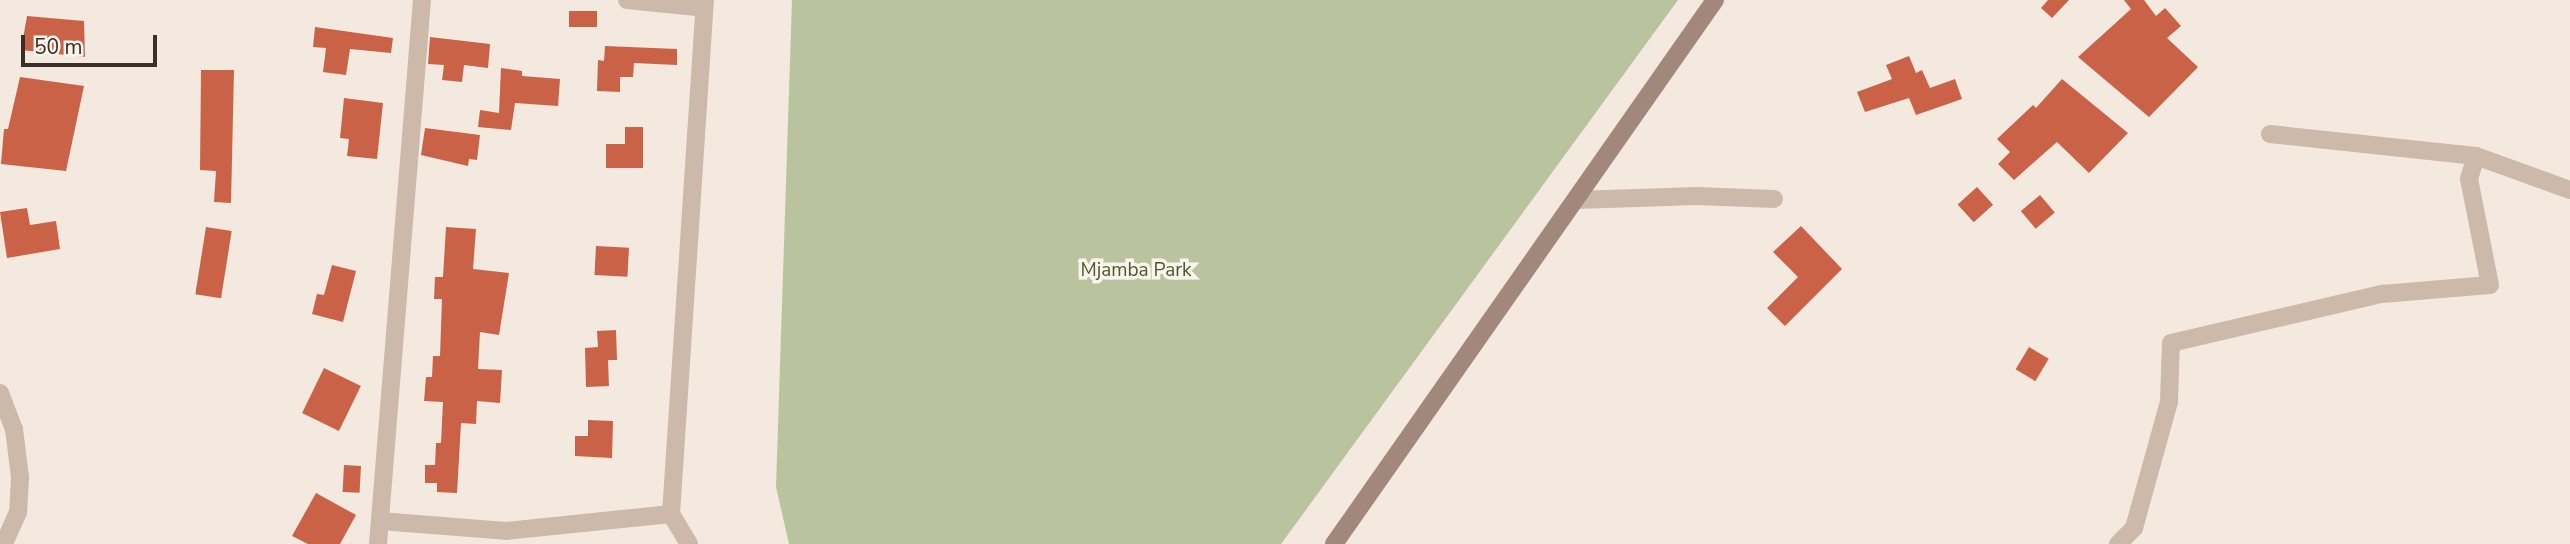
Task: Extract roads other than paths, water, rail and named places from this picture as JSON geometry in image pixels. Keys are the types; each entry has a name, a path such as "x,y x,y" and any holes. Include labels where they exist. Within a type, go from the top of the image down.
{"main road":[{"path":"1334,544 1715,0"}],"street":[{"path":"378,544 422,0"},
{"path":"626,0 705,4 671,514 689,544"},
{"path":"2270,134 2476,156 2570,190"},
{"path":"2118,544 2134,528 2169,402 2171,343 2382,294 2490,285 2469,179 2476,156"},
{"path":"1576,200 1697,196 1774,199"},
{"path":"0,393 14,429 20,477 18,512 4,544"},
{"path":"380,521 506,531 671,514"}],"park label":[{"name":"Mjamba Park","path":"1136,271"}]}
